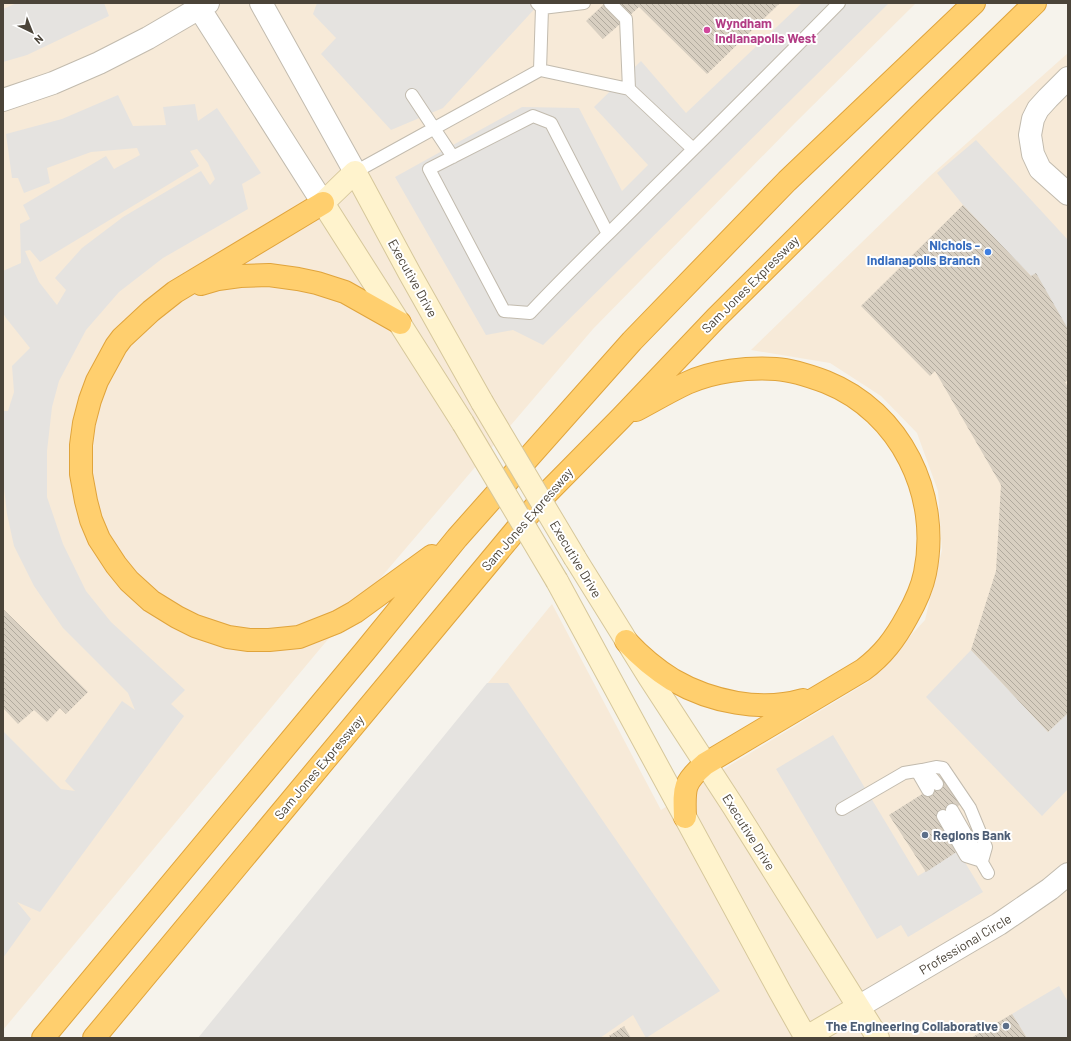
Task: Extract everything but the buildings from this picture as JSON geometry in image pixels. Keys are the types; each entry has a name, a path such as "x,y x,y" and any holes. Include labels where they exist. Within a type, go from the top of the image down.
{"highway":[{"path":"43,1038 457,538 632,341 781,186 974,3"},
{"name":"Sam Jones Expressway","path":"94,1038 546,495 716,318 1035,3"},
{"path":"927,108 1052,3"},
{"path":"323,203 175,292 151,311 122,338 116,346 97,381 84,423 81,445 80,474 91,520 99,539 116,565 129,581 159,607 195,626 228,637 249,640 299,637 337,622 355,612 457,538"},
{"path":"175,292 218,279 230,277 269,275 288,277 317,283 345,292 400,324"},
{"path":"621,418 688,383 719,373 739,370 778,369 815,377 847,392 867,406 881,419 900,443 910,459 926,506 929,544 925,573 916,601 900,631 888,647 867,667 705,764 693,774 685,787 685,817"},
{"path":"626,641 639,654 662,672 685,686 710,696 752,705 790,703 818,696"},
{"path":"34,1038 66,1011"}],"street":[{"name":"Executive Drive","path":"261,3 482,402 626,641 878,1038"},
{"path":"3,100 54,83 98,63 148,38 201,5 323,203 463,423 557,581 806,1038 858,1007"},
{"path":"1068,78 1038,109 1033,119 1030,135 1033,154 1040,169 1068,194"},
{"path":"323,203 355,172"},
{"name":"Professional Circle","path":"858,1007 998,924 1050,889 1068,874"}],"lane":[{"path":"540,70 539,5 584,3"},
{"path":"610,3 626,19 629,89"},
{"path":"608,234 551,123 533,116 429,169 504,311 530,313 561,280 608,234 839,3"},
{"path":"355,172 540,70 629,89 693,149"},
{"path":"412,95 453,157"},
{"path":"842,809 904,773 936,767 943,768 970,808 986,847 982,861 988,873"},
{"path":"920,771 933,779 932,787"},
{"path":"948,813 966,856 982,861"}],"shaded area":[{"path":"3,3 916,3 795,123 593,329 319,650 3,1030"},
{"path":"17,3 104,3 109,16 27,55 3,62 3,9"},
{"path":"317,3 540,3 443,108 391,130 321,54 336,38 313,14"},
{"path":"802,3 889,3 543,345 513,330 486,335 395,177 522,107 579,108 622,191 648,165 594,107 641,61 686,113"},
{"path":"1068,53 1068,1038 199,1038 552,604 661,810 732,764 868,682 925,620 942,550 938,491 917,433 881,396 830,363 751,350 930,176"},
{"path":"118,95 133,126 166,125 163,107 195,104 198,121 217,108 261,173 242,184 248,209 163,258 119,292 86,330 59,381 52,407 47,451 47,497 63,544 86,591 111,622 185,690 171,704 184,716 40,912 17,902 31,919 3,958 3,731 61,789 75,791 65,781 122,701 135,710 128,693 63,628 34,586 14,546 3,487 3,411 8,411 14,392 12,366 30,348 3,313 3,271 21,263 20,224 30,219 23,205 106,156 114,169 140,155 137,148 91,152 47,168 50,183 24,193 18,178 12,178 6,134 62,119","holes":["197,149 208,163 215,179 210,185 201,171 123,217 82,248 55,278 66,290 57,305 39,282 25,251 30,250 40,262 199,166 190,151"]},
{"path":"976,140 1068,240 1068,329 1031,276 963,205 937,173"},
{"path":"971,650 1048,732 1068,713 1068,789 1042,816 926,697"},
{"path":"487,683 508,683 720,991 646,1038 633,1015 600,1038 198,1038"},
{"path":"833,735 918,876 958,851 983,892 908,937 901,925 877,939 776,769"},
{"path":"1059,986 1068,1002 1068,1038 1027,1038 1012,1014"}],"place":[{"name":"Wyndham Indianapolis West","path":"707,30"},
{"name":"Nichols - Indianapolis Branch","path":"988,252"},
{"name":"Regions Bank","path":"925,835"},
{"name":"The Engineering Collaborative","path":"1006,1026"}]}
